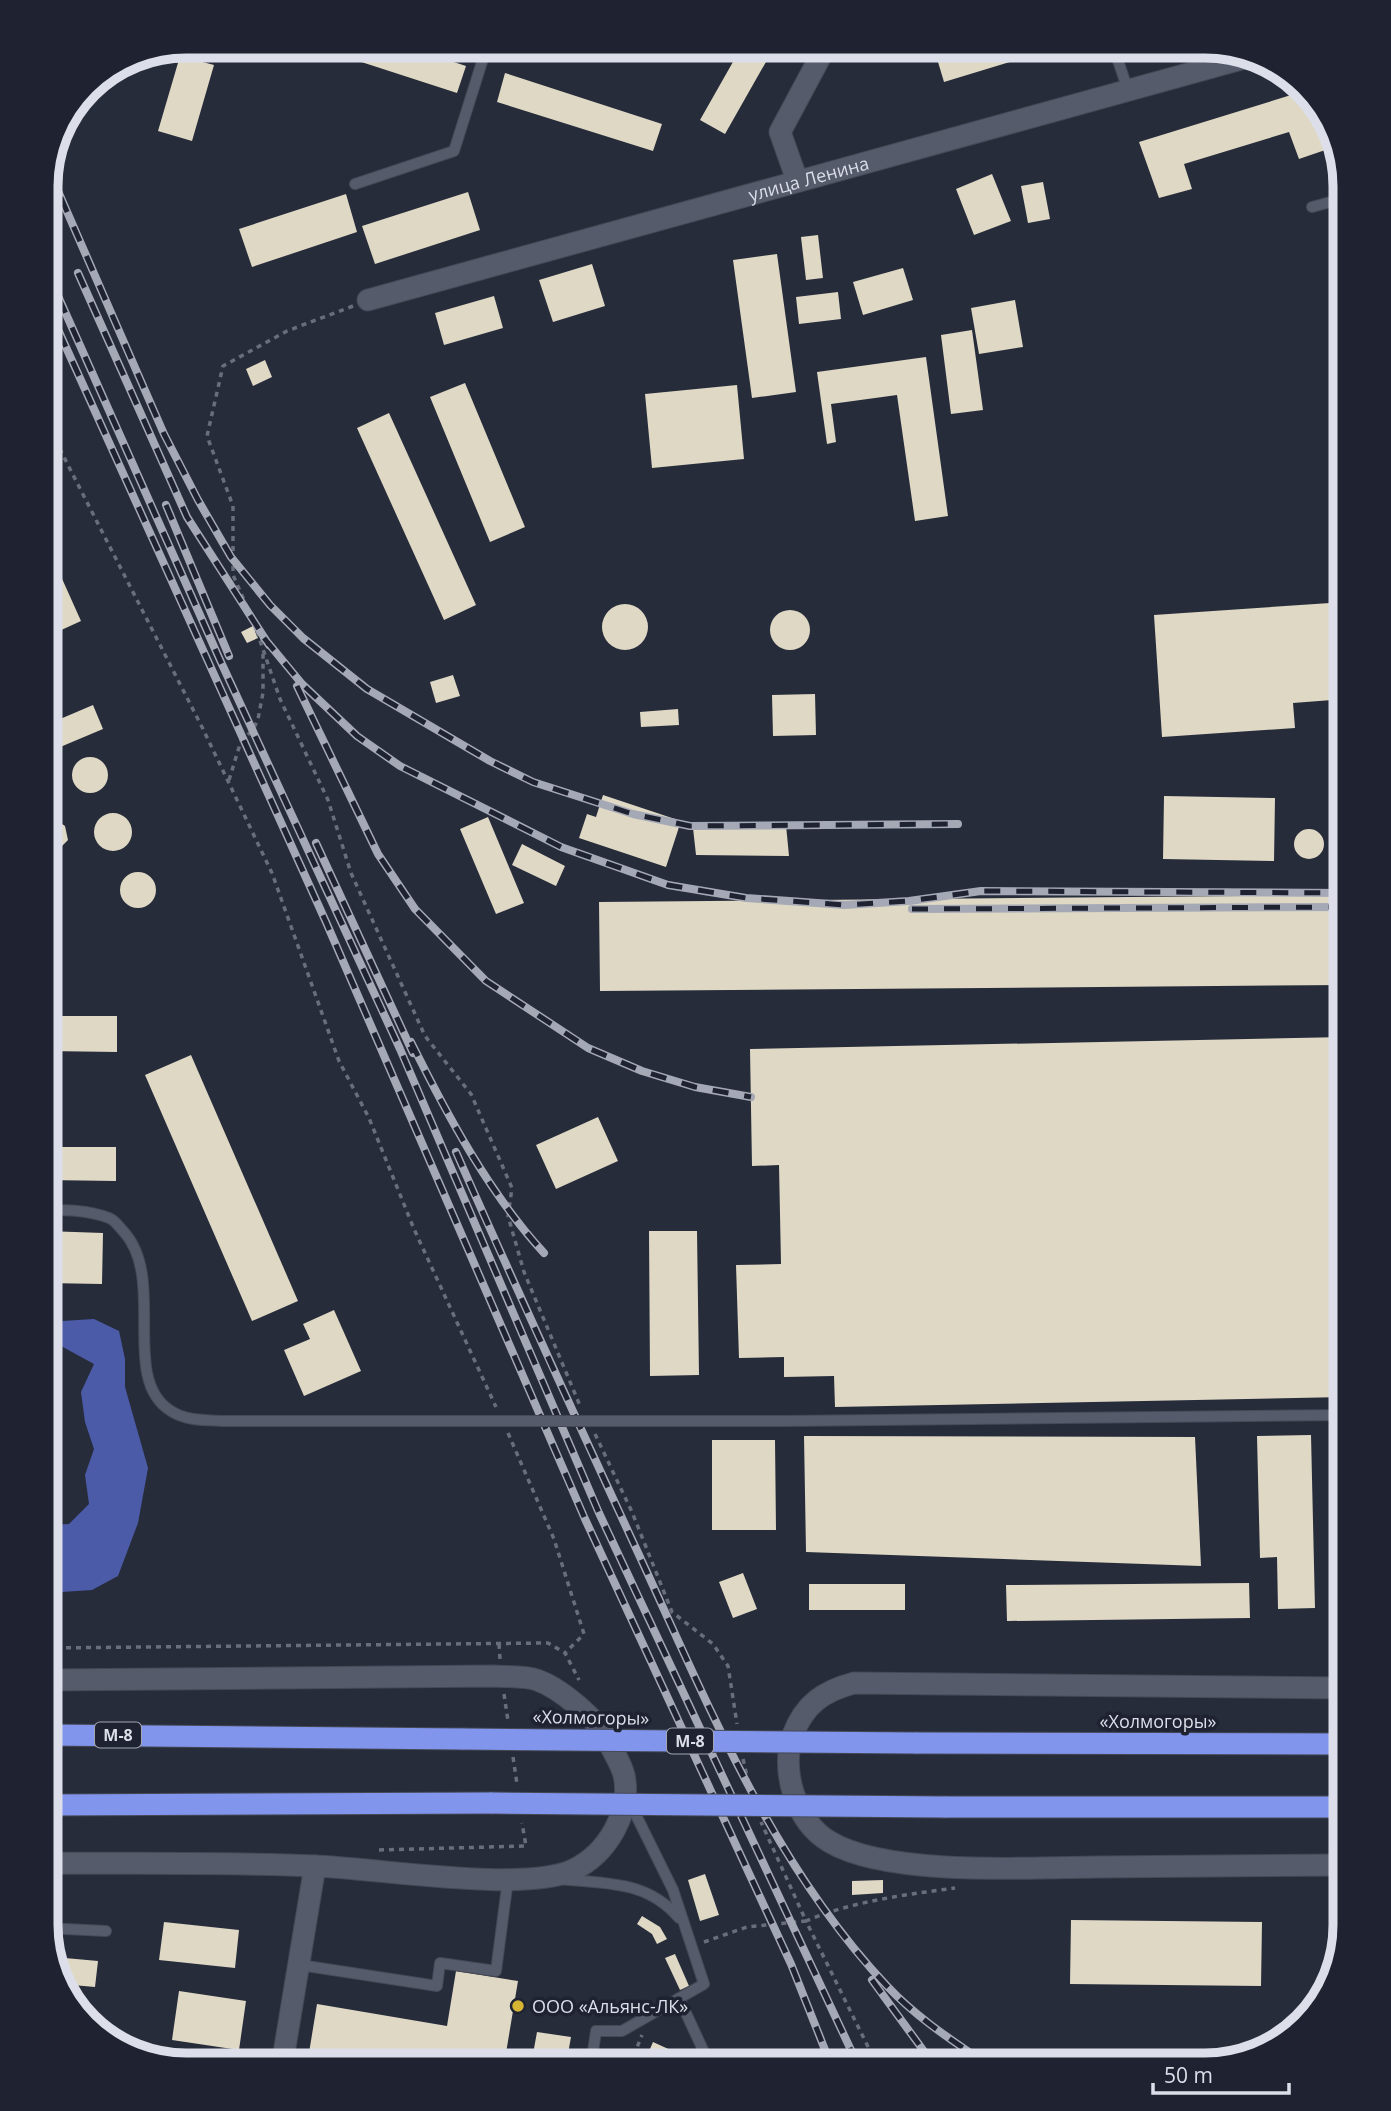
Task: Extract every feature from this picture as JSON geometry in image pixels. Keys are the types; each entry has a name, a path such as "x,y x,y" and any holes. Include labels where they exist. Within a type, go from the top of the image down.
{"highway":[{"name":"«Холмогоры»","path":"58,1735 1333,1744"},
{"path":"58,1805 492,1803 1333,1807"}],"street":[{"path":"797,180 780,132 820,58"},
{"name":"улица Ленина","path":"368,300 1234,61"},
{"path":"58,1680 495,1676 537,1680 582,1709 604,1734 624,1773 626,1795 615,1830 597,1854 574,1870 550,1878 508,1879 315,1866 58,1863"},
{"path":"1333,1688 854,1683 834,1689 813,1701 799,1717 791,1741 788,1769 793,1792 804,1816 829,1842 870,1858 919,1864 1019,1868 1333,1865"},
{"path":"284,2053 315,1866"}],"lane":[{"path":"355,184 454,151 482,58"},
{"path":"1117,58 1128,90"},
{"path":"1312,207 1333,201"},
{"path":"58,1210 77,1210 112,1219 130,1239 143,1270 146,1370 154,1395 171,1411 194,1419 785,1421 1333,1415"},
{"path":"593,2053 596,2031 622,2031 704,1984 673,1890 626,1795"},
{"path":"550,1878 638,1888 665,1902 684,1924"},
{"path":"300,1965 437,1986 440,1963 496,1971 508,1879"},
{"path":"58,1929 106,1931"},
{"path":"679,1998 704,2053"}],"path":[{"path":"368,300 287,331 223,366 207,436 233,506 233,575 280,699 328,800 351,873 425,1036 471,1094 512,1188 508,1216 524,1272 584,1414"},
{"path":"58,446 272,873 339,1060 369,1118 414,1229 497,1409"},
{"path":"228,782 241,741 253,730 258,719 263,693 262,648"},
{"path":"503,1422 554,1539 584,1634 565,1653"},
{"path":"591,1426 632,1512 672,1612 713,1644 728,1666 737,1726"},
{"path":"58,1648 548,1643 565,1653 583,1690"},
{"path":"742,1749 751,1794"},
{"path":"758,1816 871,2053"},
{"path":"691,1947 747,1927 806,1921 828,1912 893,1896 962,1887"},
{"path":"635,2053 649,2015"}],"shaded area":[{"path":"94,1319 119,1331 125,1359 125,1387 148,1468 138,1523 118,1576 92,1590 58,1592 58,1524 69,1524 89,1504 85,1475 94,1449 85,1422 81,1392 94,1364 58,1345 58,1321"}],"building":[{"path":"179,58 214,65 192,141 158,131"},
{"path":"349,58 442,58 466,66 457,93"},
{"path":"735,58 768,58 725,134 700,120"},
{"path":"937,58 1023,58 944,82"},
{"path":"505,73 662,124 653,151 497,102"},
{"path":"1295,94 1312,114 1328,149 1299,159 1289,132 1184,164 1192,189 1159,198 1139,142"},
{"path":"992,174 1011,221 974,235 956,189"},
{"path":"1043,182 1050,219 1028,223 1021,186"},
{"path":"468,192 480,230 375,264 362,226"},
{"path":"346,194 357,232 252,267 239,229"},
{"path":"818,235 823,278 806,280 801,237"},
{"path":"777,254 796,392 752,398 733,260"},
{"path":"592,264 605,306 553,322 539,280"},
{"path":"903,268 913,300 863,315 853,282"},
{"path":"838,292 841,319 799,324 796,297"},
{"path":"494,296 503,328 444,345 435,313"},
{"path":"1015,300 1023,347 979,354 971,308"},
{"path":"972,330 983,410 951,414 941,335"},
{"path":"926,357 948,516 915,521 897,395 831,404 836,442 827,444 817,372"},
{"path":"265,360 272,377 253,386 246,369"},
{"path":"465,383 525,527 490,542 430,397"},
{"path":"737,385 744,459 652,468 645,394"},
{"path":"389,413 476,605 444,620 357,428"},
{"path":"58,570 81,621 58,632"},
{"path":"1333,603 1333,700 1293,703 1295,728 1162,737 1154,615"},
{"path":"625,604 641,611 648,627 641,643 625,650 609,643 602,627 609,611"},
{"path":"790,610 804,616 810,630 804,644 790,650 776,644 770,630 776,616"},
{"path":"253,626 258,638 247,643 241,632"},
{"path":"453,675 460,696 436,703 430,682"},
{"path":"815,694 816,735 773,736 772,695"},
{"path":"93,705 103,729 58,748 58,720"},
{"path":"678,709 679,725 641,727 640,712"},
{"path":"90,757 103,762 108,775 103,788 90,793 77,788 72,775 77,762"},
{"path":"603,795 681,821 666,867 579,838 587,814 596,817"},
{"path":"1164,796 1275,798 1274,861 1163,859"},
{"path":"113,813 126,819 132,832 126,845 113,851 100,845 94,832 100,819"},
{"path":"488,817 524,903 496,914 460,829"},
{"path":"58,821 65,826 68,840 58,850"},
{"path":"786,825 789,856 696,855 693,828"},
{"path":"1309,829 1320,833 1324,844 1320,855 1309,859 1298,855 1294,844 1298,833"},
{"path":"522,844 565,866 556,886 512,865"},
{"path":"138,872 151,877 156,890 151,903 138,908 125,903 120,890 125,877"},
{"path":"1333,895 1333,985 600,991 599,902"},
{"path":"58,1016 117,1016 117,1052 58,1051"},
{"path":"1333,1037 1333,1397 835,1407 834,1376 784,1377 784,1357 739,1358 736,1265 781,1264 779,1165 752,1166 750,1049"},
{"path":"191,1055 298,1301 252,1321 145,1075"},
{"path":"598,1117 618,1161 556,1189 536,1145"},
{"path":"58,1147 116,1147 116,1181 58,1180"},
{"path":"58,1231 103,1233 102,1284 58,1283"},
{"path":"649,1231 697,1231 699,1375 650,1376"},
{"path":"334,1310 361,1371 304,1396 284,1350 310,1339 303,1324"},
{"path":"1311,1435 1315,1608 1278,1609 1277,1557 1260,1558 1257,1436"},
{"path":"804,1436 1195,1437 1201,1566 806,1552"},
{"path":"712,1440 775,1440 776,1530 712,1530"},
{"path":"743,1573 757,1609 733,1618 719,1582"},
{"path":"1249,1583 1250,1618 1007,1621 1006,1585"},
{"path":"809,1584 905,1584 905,1610 809,1610"},
{"path":"705,1874 719,1915 700,1921 688,1880"},
{"path":"883,1880 883,1893 852,1895 852,1881"},
{"path":"642,1916 660,1927 667,1939 657,1944 652,1934 637,1924"},
{"path":"1071,1920 1262,1922 1261,1986 1070,1984"},
{"path":"164,1922 239,1930 235,1968 159,1960"},
{"path":"675,1954 689,1986 680,1990 665,1958"},
{"path":"62,1958 98,1961 95,1987 73,1985"},
{"path":"456,1971 518,1981 506,2053 309,2053 317,2004 447,2026"},
{"path":"179,1991 246,2001 239,2050 172,2040"},
{"path":"537,2032 571,2037 568,2053 533,2053"},
{"path":"653,2042 677,2053 648,2053"}],"railway":[{"path":"58,191 164,434 231,557 270,605 303,638 367,689 490,761 533,782 633,814 690,826 958,824"},
{"path":"78,273 187,517 269,645"},
{"path":"58,296 220,660 400,1049 599,1513 852,2053"},
{"path":"58,330 326,922 585,1519 791,1964 826,2053"},
{"path":"166,505 229,656"},
{"path":"264,638 302,684 357,736 400,766 561,847 668,885 746,898 845,905 909,901 981,891 1333,893"},
{"path":"297,686 378,854 415,909 486,981 588,1048 642,1071 695,1087 751,1097"},
{"path":"316,843 413,1053"},
{"path":"912,909 1333,907"},
{"path":"411,1042 439,1097 487,1179 544,1253"},
{"path":"456,1152 714,1718 774,1832 845,1938 887,1986 923,2019 971,2053"},
{"path":"872,1980 925,2053"}],"place":[{"name":"ООО «Альянс-ЛК»","path":"518,2006"}]}
